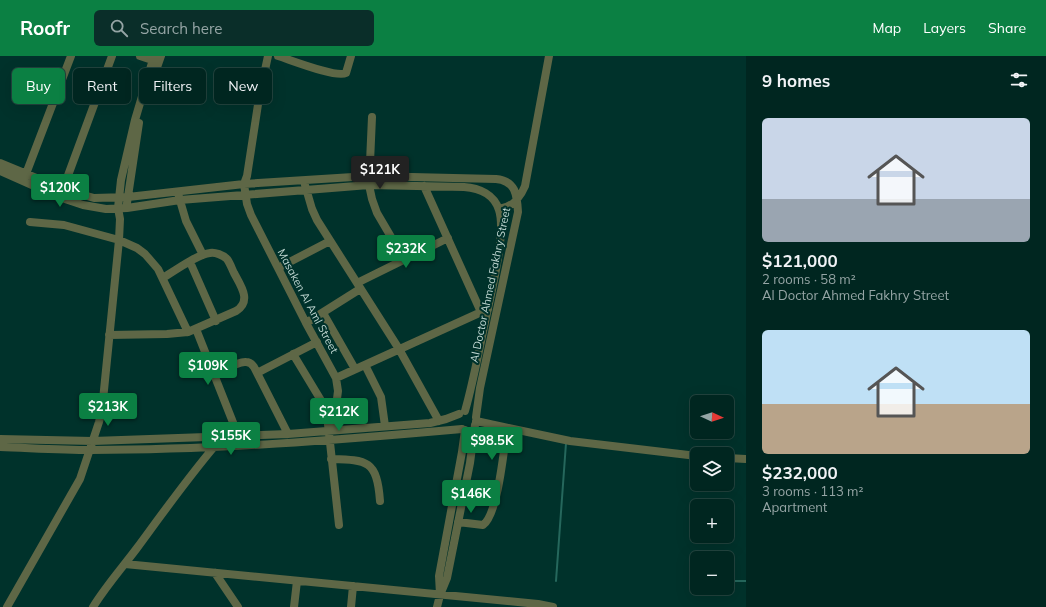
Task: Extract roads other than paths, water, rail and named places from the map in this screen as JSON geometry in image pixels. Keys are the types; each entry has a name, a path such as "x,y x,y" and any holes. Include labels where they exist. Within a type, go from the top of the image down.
{"street":[{"path":"24,178 71,56"},
{"path":"63,189 112,56"},
{"path":"8,607 74,491 84,469 102,410 119,240 120,220 118,208 124,198 138,127 140,108 157,59 140,56"},
{"path":"244,184 247,176 260,91 268,56"},
{"path":"278,56 332,73 343,74 346,73 351,56"},
{"path":"499,209 510,207 518,200 525,186 550,56"},
{"path":"372,117 369,176 372,199 377,213 404,260"},
{"path":"0,163 59,197 82,205 106,209 127,208 180,200 369,185 472,187 488,194 490,186 496,179"},
{"path":"0,171 24,178"},
{"name":"Al Doctor Ahmed Fakhry Street","path":"24,178 94,198 124,198 244,184 369,176 496,179 511,185 517,194 518,212 485,366 470,463 447,578 440,594"},
{"path":"304,180 312,209 330,241 399,349 439,421"},
{"name":"Masaken Al Aml Street","path":"244,184 251,215 336,378 338,392 332,430"},
{"path":"336,378 485,310 448,238 424,186"},
{"path":"178,191 190,232 203,255"},
{"name":"Al Doctor Ahmed Fakhry Street","path":"462,412 501,239 501,218 499,209 495,201 488,194"},
{"path":"120,220 127,208 124,198"},
{"path":"30,222 57,223 119,240 137,248 145,254 158,269 192,330 214,374 238,435"},
{"path":"306,323 358,286 404,260 448,238"},
{"path":"278,268 330,241"},
{"path":"109,336 167,334 192,330 216,321 240,308 245,301 244,292 227,259 216,253 203,255 163,278"},
{"path":"190,262 216,321"},
{"path":"323,312 355,369"},
{"path":"257,373 317,342"},
{"path":"293,354 325,408 332,430 329,441 340,525"},
{"path":"214,374 241,362 251,363 288,434"},
{"path":"365,365 381,397 385,416 385,426"},
{"path":"0,439 93,441 288,434 439,421 462,412 470,411 476,421 570,441 690,455"},
{"path":"462,412 457,421 459,427 463,430"},
{"path":"0,447 90,450 214,447 329,441 463,430 473,428 476,421"},
{"path":"458,522 483,526 490,517 496,497 507,428"},
{"path":"437,607 440,594 438,576 462,452 463,430"},
{"path":"92,607 190,476 214,447"},
{"path":"734,458 746,459"},
{"path":"331,459 356,460 366,463 376,475 380,500"},
{"path":"125,564 440,594 554,607"},
{"path":"215,572 238,607"},
{"path":"294,607 297,581"},
{"path":"351,607 353,586"}],"waterway":[{"path":"556,581 566,443"},
{"path":"734,581 746,581"}]}
